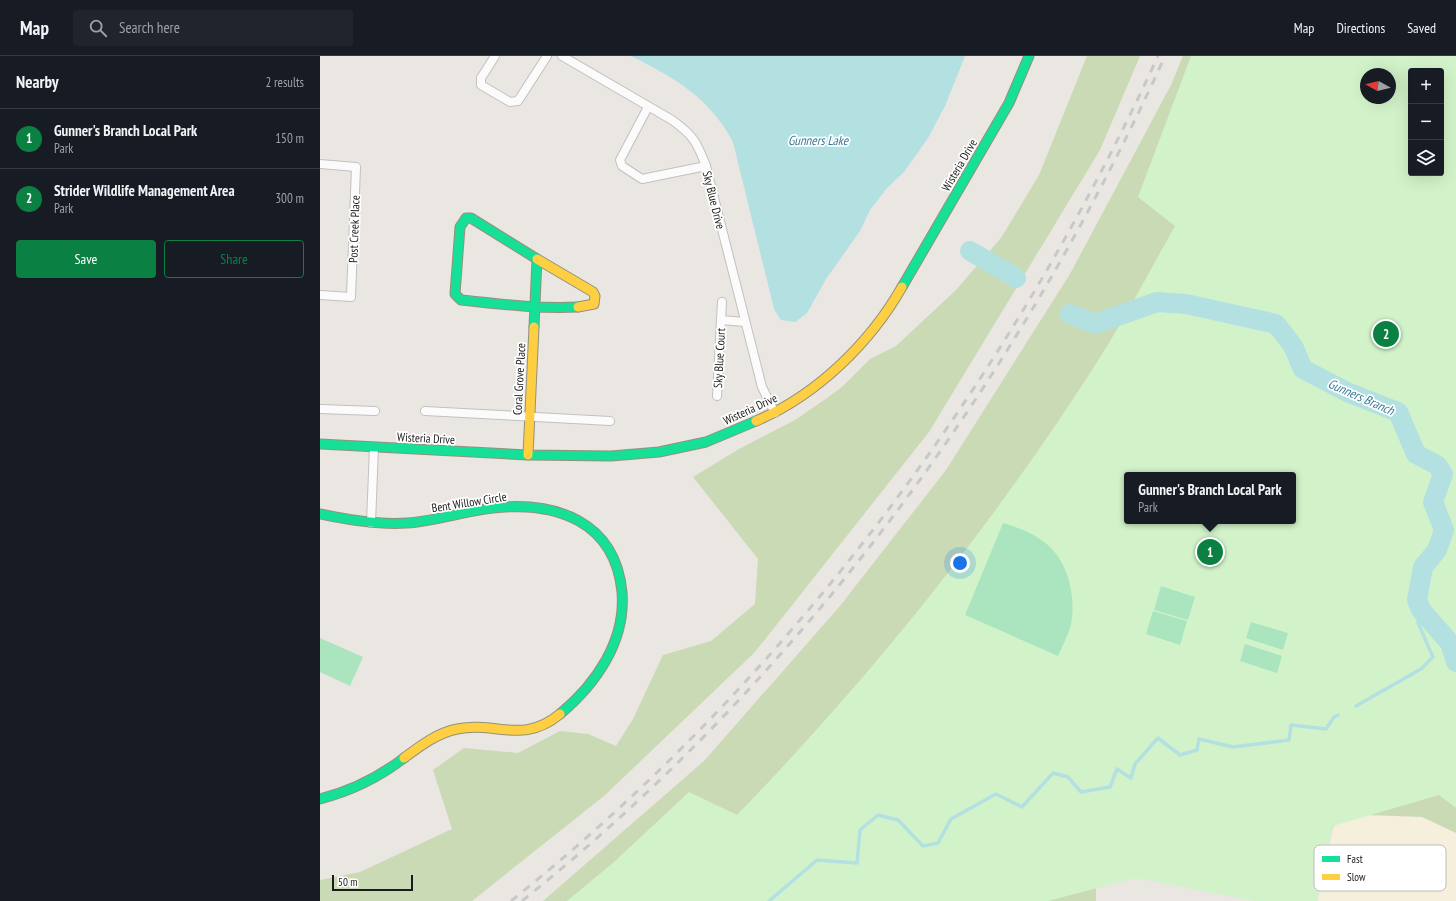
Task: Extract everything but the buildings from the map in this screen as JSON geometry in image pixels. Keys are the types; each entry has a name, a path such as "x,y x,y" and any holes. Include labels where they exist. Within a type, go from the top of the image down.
{"street":[{"path":"495,56 481,78 481,85 510,102 518,101 547,56"},
{"name":"Sky Blue Drive","path":"562,56 672,120 686,130 698,144 706,166 762,386 775,413"},
{"name":"Wisteria Drive","path":"320,444 528,454 611,456 659,452 706,442 775,413 814,387 849,356 870,333 888,308 1009,103 1029,56"},
{"path":"648,107 620,160 622,166 642,179 706,166"},
{"name":"Post Creek Place","path":"320,164 356,167 351,297 320,295"},
{"path":"466,218 471,218 537,258 592,292 595,296 594,304 591,306 535,305 462,300 455,294 460,227 466,218"},
{"name":"Coral Grove Place","path":"528,454 537,258"},
{"path":"721,320 722,302"},
{"name":"Sky Blue Court","path":"717,396 721,320 746,322"},
{"path":"320,409 375,412"},
{"path":"425,411 610,421"},
{"path":"371,522 374,447"},
{"name":"Bent Willow Circle","path":"320,514 358,522 407,523 441,519 493,508 515,507 545,510 568,517 589,526 598,534 610,550 620,571 624,603 616,638 600,672 593,683 580,698 546,724 532,731 515,732 476,728 452,730 432,738 373,779 332,797 320,799"}],"shaded area":[{"path":"1440,795 1456,807 1456,901 1318,901 1320,891 1446,891 1446,845 1330,845 1334,825"}],"green space":[{"path":"1087,56 1140,56 1100,150 929,432 755,652 604,796 472,901 320,901 320,880 360,872 452,829 433,770 464,748 518,753 560,731 588,734 616,746 633,719 663,655 711,641 755,604 758,559 693,477 739,449 795,420 827,398 843,386 870,359 896,346 956,290 1001,238 1039,175"},
{"path":"1183,56 1456,56 1456,833 1422,817 1339,814 1325,845 1314,845 1314,871 1302,898 1205,873 1166,837 1096,862 1096,901 543,901 704,761 840,606 946,470 1070,274 1171,85"},
{"path":"1191,56 1456,56 1456,808 1439,795 1333,826 1329,845 1314,845 1314,891 1319,891 1317,901 1254,901 1135,878 1048,901 567,901 614,862 689,792 737,815 834,711 925,602 969,545 1012,488 1053,429 1092,370 1135,299 1175,226 1138,197"},
{"path":"1296,496 1309,507 1306,569 1274,570 1233,588 1213,615 1188,583 1132,548 1125,524 1296,524"},
{"path":"1003,523 1027,532 1047,544 1055,552 1066,572 1072,596 1072,617 1069,631 1058,656 965,615"},
{"path":"1161,586 1195,597 1188,620 1154,610"},
{"path":"1153,611 1187,621 1180,645 1146,634"},
{"path":"1251,622 1288,633 1283,650 1246,638"},
{"path":"320,638 363,657 350,686 320,672"},
{"path":"1245,644 1282,656 1277,673 1240,661"}],"water":[{"name":"Gunners Lake","path":"631,56 965,56 945,106 928,138 904,172 887,188 870,210 860,231 826,279 807,313 795,322 781,320 774,309 733,142 724,126 690,90 662,72"}],"waterway":[{"name":"Gunners Branch","path":"970,251 1016,278"},
{"name":"Gunners Branch","path":"1070,314 1095,324 1157,302 1186,304 1276,324 1293,346 1303,369 1347,392 1398,412 1416,454 1437,465 1443,474 1433,502 1444,530 1437,550 1423,567 1417,600 1421,610 1450,643 1456,662"},
{"path":"1356,706 1421,669 1433,657 1418,623 1421,610"},
{"path":"769,901 817,860 857,863 860,830 878,815 898,820 923,846 938,843 951,819 996,794 1022,807 1053,773 1068,777 1081,792 1110,787 1117,769 1131,778 1135,764 1158,738 1180,755 1197,750 1199,739 1233,747 1289,740 1291,725 1326,729 1334,717 1338,715"}],"railway":[{"path":"511,901 613,814 709,720 799,621 883,516 961,407 1033,294 1099,176 1158,56"},
{"path":"522,901 624,814 720,720 809,621 893,516 971,407 1042,293 1107,176 1165,56"}],"traffic: fast":[{"path":"902,287 1009,103 1029,56"},
{"path":"534,327 534,319 535,310 535,302 537,259 471,218 466,218 460,227 455,294 461,300 534,307 549,307 578,307"},
{"path":"320,444 528,455 611,456 659,452 706,442 756,421"},
{"path":"320,514 363,522 407,523 482,509 516,507 539,508 560,513 578,521 595,532 608,548 617,568 622,592 622,610 619,628 614,644 596,675 585,689 560,714"},
{"path":"320,799 343,792 364,783 384,772 404,758"}],"traffic: slow":[{"path":"537,259 593,292 595,296 594,304 578,307"},
{"path":"756,421 800,397 821,382 840,365 874,328 902,287"},
{"path":"528,455 534,327"},
{"path":"404,758 429,740 457,729 472,727 522,730 534,728 546,723 560,714"}],"place":[{"name":"Strider Wildlife Management Area","path":"1386,334"},
{"name":"Gunner's Branch Local Park","path":"1210,552"}]}
